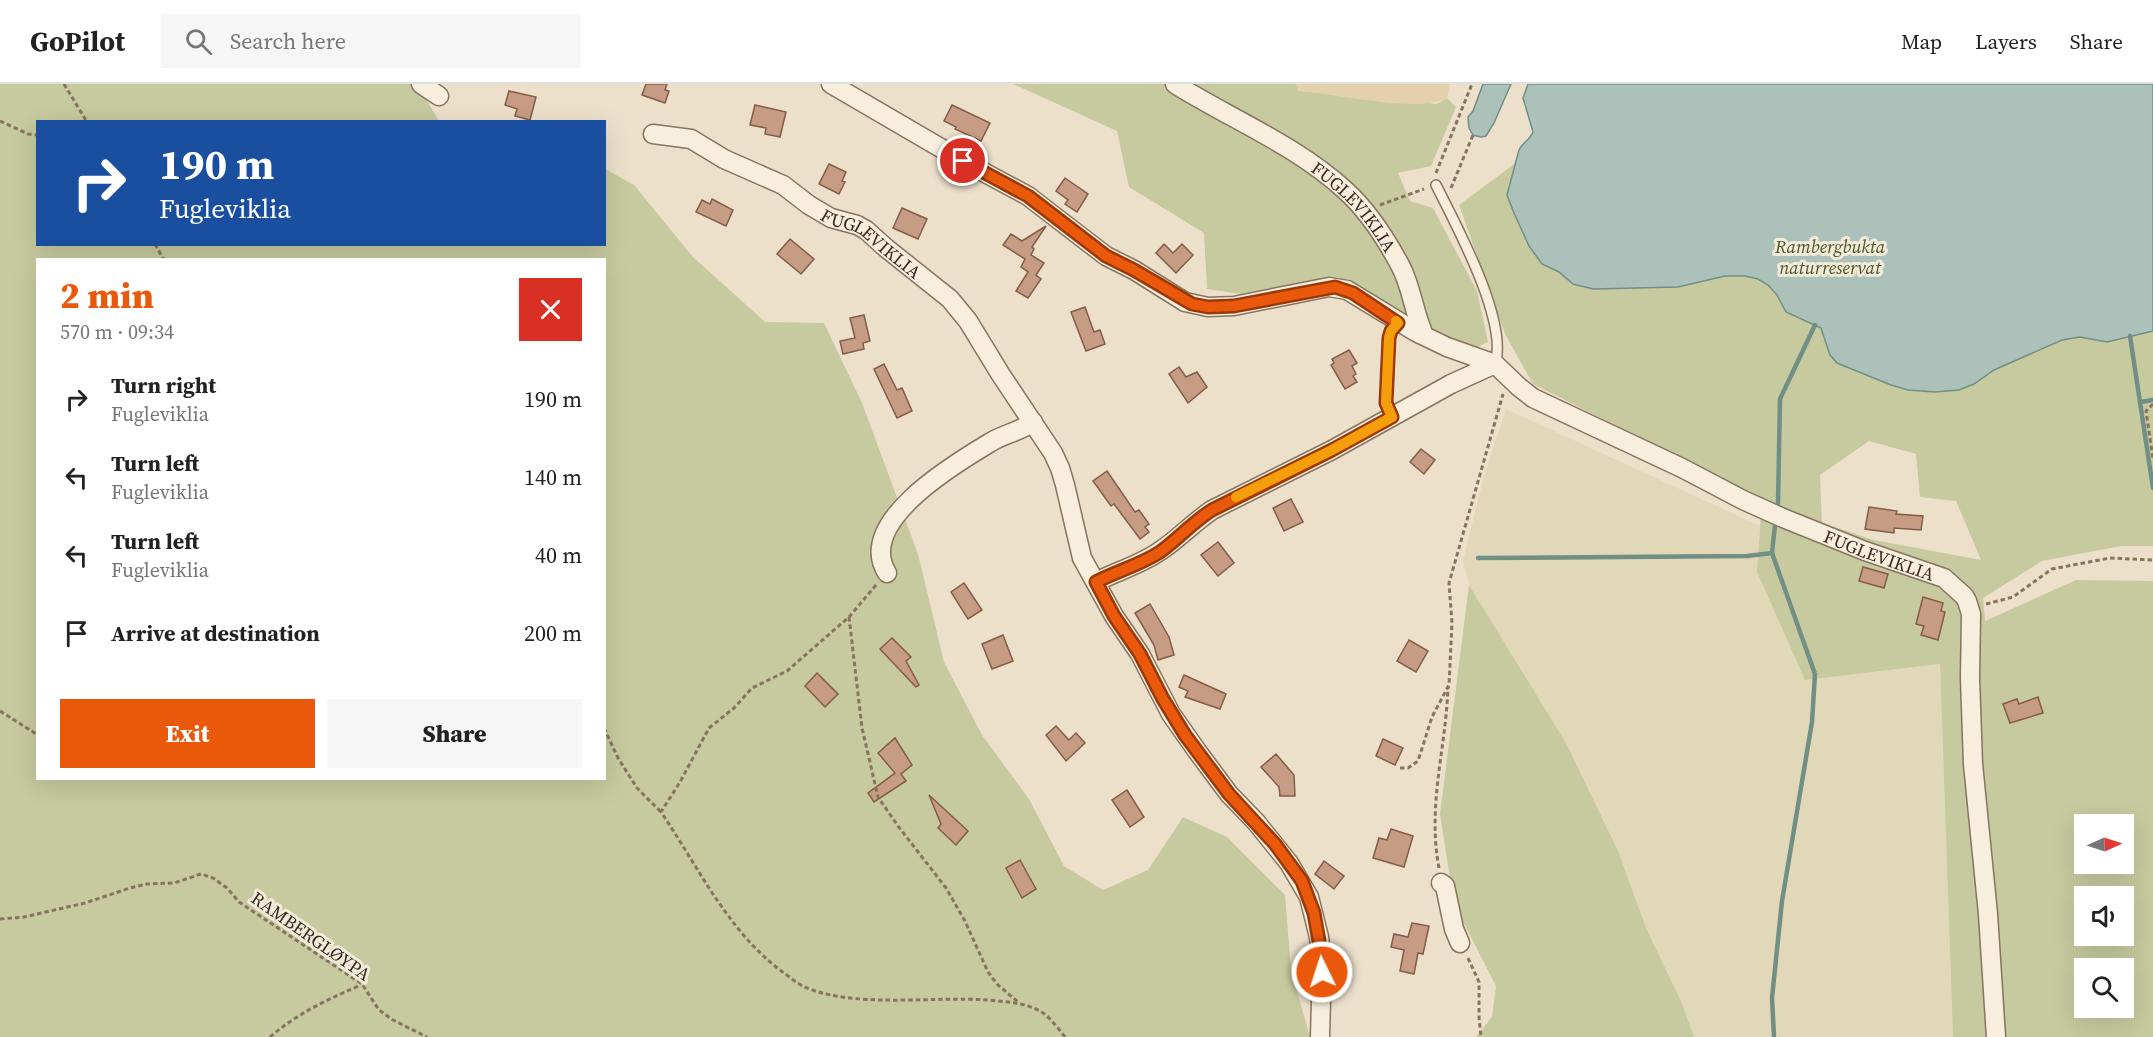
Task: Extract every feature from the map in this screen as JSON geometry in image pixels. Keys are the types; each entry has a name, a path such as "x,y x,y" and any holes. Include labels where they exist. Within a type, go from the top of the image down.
{"street":[{"path":"421,84 439,96"},
{"name":"FUGLEVIKLIA","path":"831,84 1028,196 1106,256 1134,270 1185,302 1208,307 1234,306 1335,287 1353,293 1398,323 1447,347 1495,364 1511,380 1541,402 1763,509 1865,551 1944,578 1964,596 1969,608"},
{"name":"FUGLEVIKLIA","path":"1175,84 1309,162 1345,190 1364,210 1401,267 1422,330 1420,334"},
{"name":"FUGLEVIKLIA","path":"653,134 692,139 724,159 783,185 808,206 831,218 866,230 956,306 968,321 1060,468 1082,558 1114,616 1140,654 1163,699 1185,735 1229,794 1275,844 1302,881 1309,897 1319,937 1322,963 1320,1037"},
{"path":"1096,582 1161,551 1196,520 1212,510 1332,450 1451,384 1495,364"},
{"path":"887,573 880,556 883,537 890,524 915,494 991,442 1033,422"},
{"path":"1969,608 1973,764 1988,914 1996,1037"},
{"path":"1441,883 1445,886 1454,929 1460,943"}],"lane":[{"path":"1436,185 1481,283 1493,317 1499,353 1495,364"},
{"path":"1392,417 1386,403 1389,338 1391,331 1398,323"}],"path":[{"path":"64,84 86,120"},
{"path":"1364,210 1390,203 1436,185 1437,170 1472,84"},
{"path":"0,121 28,134 36,135"},
{"path":"1446,204 1473,135"},
{"path":"1441,883 1435,846 1434,811 1449,685 1452,623 1449,583 1500,399 1511,380"},
{"path":"2153,404 2145,411 2153,459"},
{"path":"1969,608 2013,597 2052,569 2110,558 2153,560"},
{"path":"661,812 693,760 709,728 734,708 752,688 787,671 849,616 887,573"},
{"path":"849,616 862,728 878,797 946,888 988,972 997,984 1019,1003"},
{"path":"1400,768 1408,768 1418,761 1432,717 1449,685"},
{"path":"0,711 36,734"},
{"path":"606,732 618,758 637,788 661,812 702,879 743,936 767,960 802,986 833,996 890,1000 957,998 1019,1003 1042,1012 1065,1037"},
{"name":"RAMBERGLØYPA","path":"0,919 24,917 85,903 130,888 147,884 174,883 201,874 213,878 227,888 239,902 362,984 379,1010 393,1020 427,1037"},
{"path":"1460,943 1479,982 1481,1037"},
{"path":"270,1037 289,1021 318,1003 362,984"}],"shaded area":[{"path":"1506,409 1760,526 1757,572 1805,680 1940,664 1953,1037 1694,1037 1681,1001 1646,928 1566,743 1469,585 1463,561 1483,480"}],"green space":[{"path":"0,84 417,84 438,120 36,120 36,246 606,246 606,170 634,185 693,257 765,322 824,323 862,403 918,554 944,662 982,735 1029,799 1064,866 1103,890 1148,870 1183,817 1227,837 1285,895 1291,970 1310,1037 0,1037"},
{"path":"1013,84 1296,84 1299,91 1437,104 1447,98 1456,107 1431,166 1398,173 1410,201 1433,208 1477,291 1488,342 1469,351 1337,277 1255,296 1207,289 1204,233 1129,187 1117,131"},
{"path":"1528,84 2153,84 2153,546 2121,546 2042,561 1983,598 1985,621 2076,580 2153,581 2153,1037 1953,1037 1940,664 1805,680 1757,572 1762,499 1533,384 1505,334 1459,205 1514,164 1522,145 1531,137 1531,124 1524,100","holes":["1869,441 1916,454 1920,497 1956,501 1981,560 1874,540 1822,523 1820,475"]},
{"path":"1469,585 1566,743 1618,851 1646,928 1681,1001 1694,1037 1476,1037 1492,1017 1496,986 1454,904 1440,814"}],"sand":[{"path":"1296,84 1450,84 1447,98 1417,104 1298,91"}],"water":[{"path":"1483,84 1511,84 1494,123 1486,136 1481,137 1473,135 1469,128 1468,117 1473,111"},
{"name":"Rambergbukta naturreservat","path":"1528,84 2153,84 2153,331 2107,342 2080,337 2062,340 1994,370 1974,384 1959,390 1935,392 1908,390 1837,363 1830,355 1821,328 1786,312 1777,295 1768,285 1758,279 1745,276 1725,276 1678,287 1593,289 1573,284 1559,272 1542,264 1529,246 1507,195 1519,150 1533,132 1523,98"}],"building":[{"path":"646,84 667,84 665,90 669,91 665,103 642,95"},
{"path":"509,91 536,97 530,120 515,116 517,109 505,105"},
{"path":"755,105 786,112 780,137 765,134 766,128 750,125"},
{"path":"952,105 990,123 981,141 955,129 956,127 944,121"},
{"path":"829,164 846,172 842,181 845,182 839,194 819,184"},
{"path":"1065,178 1088,194 1077,212 1065,204 1068,200 1056,191"},
{"path":"712,199 733,210 726,226 696,212 702,200 710,204"},
{"path":"902,208 927,219 918,239 893,228"},
{"path":"1046,226 1032,247 1034,249 1031,255 1044,263 1036,275 1041,279 1028,298 1016,291 1028,272 1021,267 1025,259 1003,245 1011,234 1022,241"},
{"path":"790,239 814,259 801,274 777,254"},
{"path":"1164,244 1173,253 1182,244 1193,255 1176,273 1156,253"},
{"path":"1085,307 1094,332 1100,330 1105,344 1086,351 1071,312"},
{"path":"864,315 870,341 863,343 864,349 843,354 840,341 855,338 850,318"},
{"path":"1349,350 1357,363 1352,366 1356,374 1353,376 1357,382 1345,389 1331,365 1334,363 1332,359"},
{"path":"884,364 897,390 902,388 912,411 897,418 874,369"},
{"path":"1179,367 1186,377 1197,372 1207,387 1188,403 1169,374"},
{"path":"1421,449 1435,460 1424,474 1410,462"},
{"path":"1107,471 1135,512 1139,510 1149,524 1145,527 1149,532 1140,539 1114,504 1111,506 1093,481"},
{"path":"1291,499 1303,522 1284,531 1273,508"},
{"path":"1869,507 1897,511 1896,514 1923,516 1921,530 1894,528 1894,533 1865,529"},
{"path":"1218,542 1234,563 1218,576 1201,555"},
{"path":"1863,567 1888,574 1884,588 1859,581"},
{"path":"964,583 982,610 968,619 951,592"},
{"path":"1923,597 1943,603 1941,611 1945,612 1938,640 1921,635 1924,626 1916,624"},
{"path":"1150,604 1169,637 1174,655 1158,660 1154,645 1135,613"},
{"path":"1003,635 1013,661 992,669 982,644"},
{"path":"892,638 911,657 906,661 919,685 916,687 880,649"},
{"path":"1409,640 1428,651 1416,672 1397,661"},
{"path":"817,673 838,694 825,707 805,686"},
{"path":"1184,675 1226,694 1220,709 1185,697 1188,691 1179,687"},
{"path":"2038,697 2043,713 2010,723 2003,704 2017,699 2019,704"},
{"path":"1056,726 1069,740 1076,733 1085,743 1066,761 1046,735"},
{"path":"895,738 912,765 901,774 906,781 874,802 868,793 895,773 878,753"},
{"path":"1383,739 1403,748 1395,765 1376,756"},
{"path":"1276,754 1294,775 1295,796 1280,796 1279,787 1261,767"},
{"path":"1127,790 1144,817 1130,827 1112,800"},
{"path":"929,795 968,831 956,845 938,828 941,824"},
{"path":"1391,829 1413,836 1404,867 1373,858 1379,838 1387,840"},
{"path":"1020,860 1036,889 1022,898 1006,868"},
{"path":"1324,861 1344,876 1334,889 1315,874"},
{"path":"1412,923 1429,926 1423,954 1418,953 1414,974 1400,971 1404,950 1391,947 1394,934 1408,937"}],"waterway":[{"path":"1778,503 1780,399 1815,325"},
{"path":"2130,336 2153,488"},
{"path":"2141,402 2153,400"},
{"path":"1774,1037 1772,998 1782,901 1812,722 1815,674 1772,553 1775,525"},
{"path":"1478,558 1747,556 1772,553"}],"slow traffic":[{"path":"1236,497 1288,473 1392,417 1386,403 1389,338 1391,331 1398,323 1396,321"}],"route":[{"path":"963,161 1028,196 1106,256 1134,270 1185,302 1208,307 1234,306 1335,287 1353,293 1398,323 1391,331 1389,338 1386,403 1392,417 1288,473 1212,510 1196,520 1161,551 1096,582 1114,616 1148,667 1171,714 1185,735 1229,794 1275,844 1302,881 1314,913 1322,972"}]}
